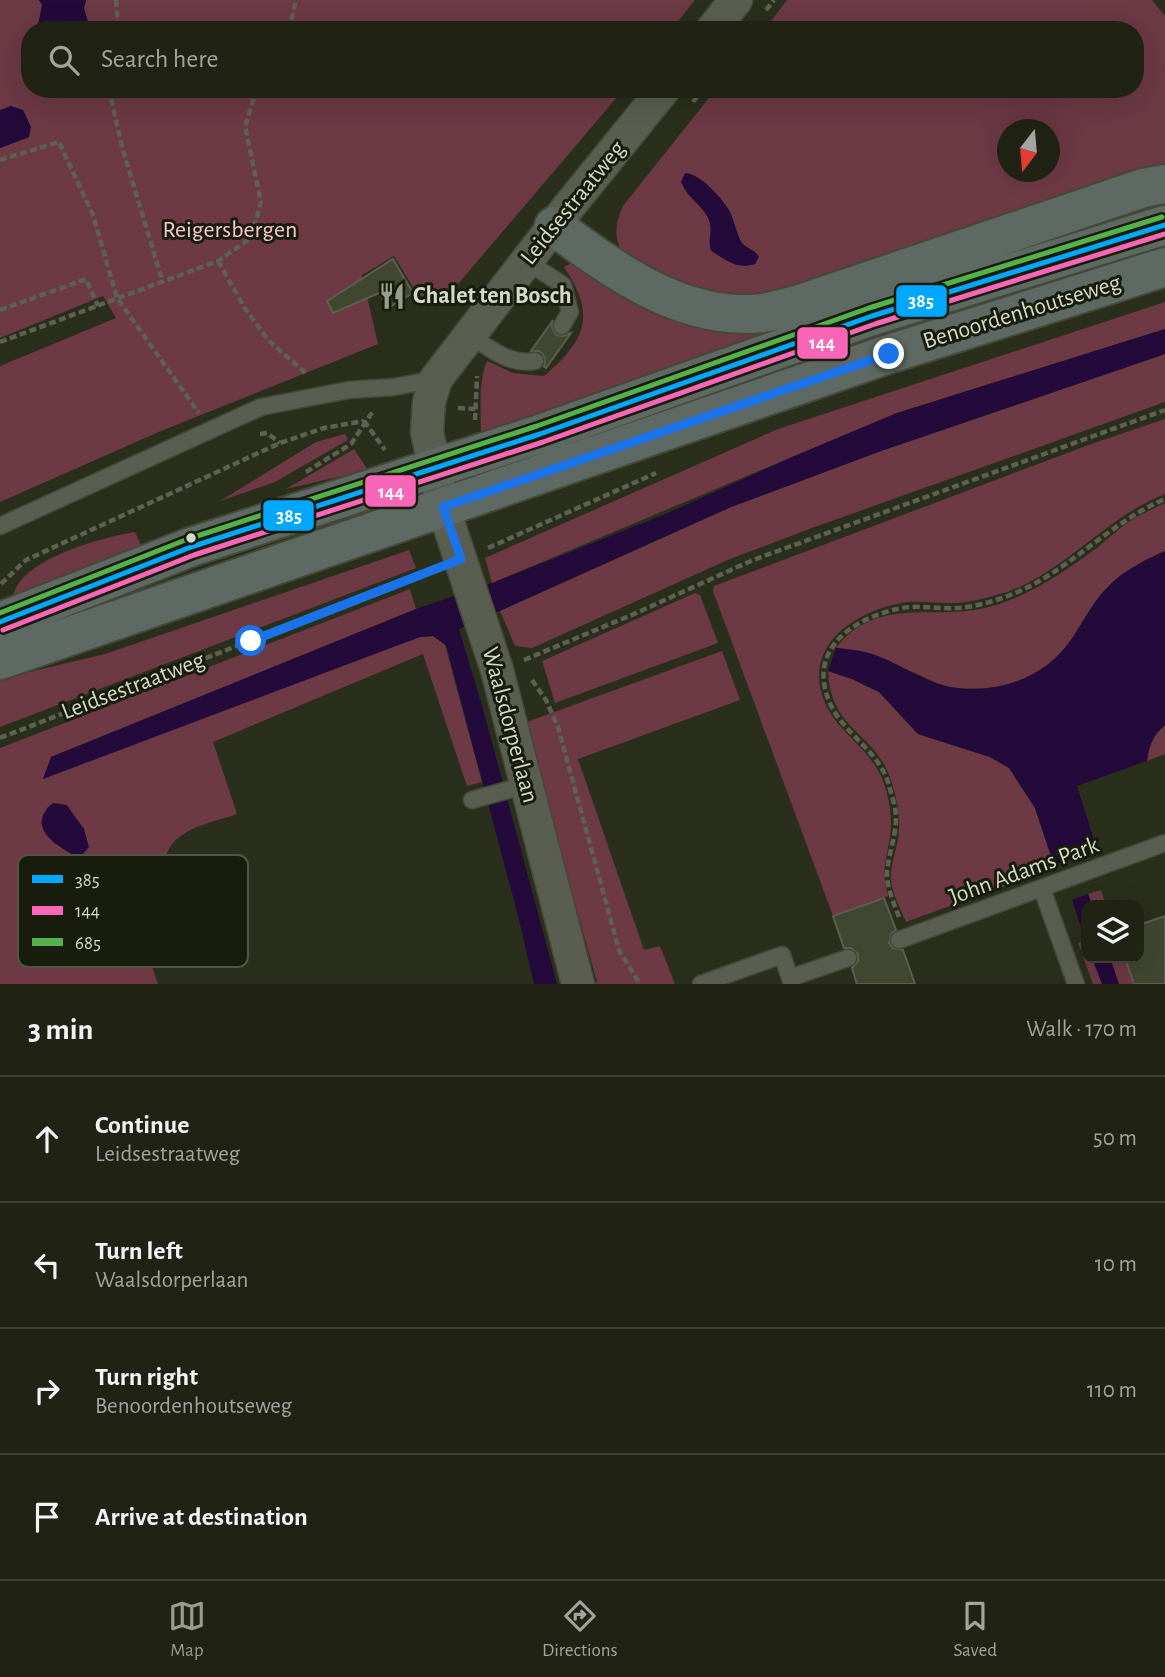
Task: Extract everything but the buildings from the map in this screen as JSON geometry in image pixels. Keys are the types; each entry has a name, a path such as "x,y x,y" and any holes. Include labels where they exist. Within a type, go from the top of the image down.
{"main road":[{"path":"554,226 639,285 706,309 731,313 763,313 800,304 1143,188 1165,184"},
{"name":"Benoordenhoutseweg","path":"435,467 540,434 872,316 1165,225"},
{"name":"Benoordenhoutseweg","path":"443,507 889,354 1165,267"},
{"path":"0,622 191,547 435,467"},
{"path":"0,660 443,507"}],"street":[{"path":"719,21 736,0"},
{"name":"Leidsestraatweg","path":"435,467 427,432 429,402 436,379 526,261 657,98"},
{"name":"Waalsdorperlaan","path":"435,467 443,507 487,640 522,786 579,984"}],"lane":[{"path":"526,261 563,285 570,312 562,326"},
{"path":"470,335 499,353 524,363 535,361"},
{"path":"0,526 261,407 349,390 394,387 436,379"},
{"path":"477,799 522,786"},
{"name":"John Adams Park","path":"902,939 1165,843"},
{"path":"1042,889 1076,984"},
{"path":"701,984 782,955 791,981 848,958"}],"path":[{"path":"116,0 117,21"},
{"path":"291,21 296,0"},
{"path":"112,98 122,147 163,283"},
{"path":"0,342 218,261 251,238 261,202 245,126 254,98"},
{"path":"0,160 59,142 93,215 117,298 211,431"},
{"path":"218,261 244,307 268,340 312,378"},
{"path":"0,310 86,279 98,306"},
{"path":"640,984 620,950 558,727 546,700 519,662 753,560 1165,410"},
{"path":"0,586 26,561 280,443 324,428 364,421 351,444 304,473"},
{"path":"902,939 887,878 896,818 892,799 887,779 877,762 837,716 829,701 824,676 825,662 831,646 840,636 866,619 902,608 955,608 1002,598 1022,590 1085,552 1129,517 1165,499"},
{"name":"Leidsestraatweg","path":"0,738 465,570"}],"green space":[{"name":"Reigersbergen","path":"0,0 39,0 43,5 39,21 21,21 21,98 616,98 441,304 417,294 394,256 362,275 378,344 161,431 0,502 0,366 116,318 103,296 0,338 0,148 29,137 11,106 0,110"},
{"path":"86,0 695,0 678,21 88,21 84,8"},
{"path":"787,0 1152,0 1165,16 1165,177 772,295 735,296 714,293 673,280 634,262 622,251 617,239 620,212 709,98 1144,98 1144,21 771,21","holes":["688,173 705,184 731,215 742,243 759,257 736,265 711,251 711,226 708,217 683,186"]},
{"path":"571,263 803,319 481,433 481,387 487,361 513,373 544,376 559,363 578,338 583,313 574,284 564,267"},
{"path":"1165,302 1165,329 897,413 492,583 485,558 778,429"},
{"path":"1165,354 1165,402 730,559 532,648 515,646 500,611 731,507 881,451"},
{"path":"1165,419 1165,494 1124,516 1068,558 1028,583 1007,592 968,602 908,602 885,607 853,622 839,632 828,645 821,660 819,676 822,695 833,718 867,755 881,776 891,823 885,866 888,896 833,916 713,591 714,586 1094,443"},
{"path":"345,434 348,440 275,482 220,501 316,442"},
{"path":"354,449 368,470 286,489"},
{"path":"1165,503 1165,551 1138,564 1114,581 1097,600 1062,651 1037,672 1023,679 991,688 952,687 857,651 836,648 852,632 885,616 980,609 1012,599 1057,576 1127,523"},
{"path":"135,532 142,547 13,601 17,587 27,574 43,563 82,545"},
{"path":"409,550 416,568 0,727 0,679 105,654"},
{"path":"410,589 416,609 51,757 421,637 433,636 445,645 482,782 467,786 423,654 213,742 237,814 190,830 174,842 167,855 75,855 84,829 67,805 53,803 47,808 42,825 54,843 73,855 18,855 18,967 152,967 158,984 0,984 0,748"},
{"path":"695,593 700,595 718,643 555,703 542,661"},
{"path":"722,651 740,700 578,759 644,950 660,946 675,984 591,984 597,982 524,723"},
{"path":"828,671 879,692 918,734 990,757 1009,768 1035,808 1054,865 1039,870 1040,873 906,922 891,882 899,823 892,783 882,761 844,718 837,706"},
{"path":"1165,725 1165,754 1147,761 1152,741"},
{"path":"1101,890 1104,900 1090,900 1088,894"},
{"path":"1085,963 1094,963 1102,984 1093,984"},
{"path":"1112,963 1127,963 1134,984 1119,984"}],"shaded area":[{"path":"39,0 86,0 84,8 88,21 39,21 42,5"},
{"path":"11,106 23,110 31,127 29,137 0,148 0,110"},
{"path":"685,173 704,182 722,200 730,212 742,243 759,257 755,264 737,265 711,250 710,222 681,182"},
{"path":"1165,329 1165,354 881,451 731,507 459,629 557,984 534,984 446,645 433,636 420,637 43,779 51,757 416,609 492,583 668,513 897,413"},
{"path":"1165,551 1165,725 1152,741 1147,761 1077,786 1097,849 1054,865 1035,808 1009,768 990,757 918,734 879,692 828,671 836,648 873,654 927,679 957,688 991,688 1023,679 1037,672 1063,651 1097,600 1114,581 1138,564"},
{"path":"53,803 66,805 84,829 89,847 82,855 73,855 46,834 42,827 45,812"},
{"path":"1088,894 1090,900 1081,900 1081,927 1072,900"},
{"path":"1094,963 1112,963 1119,984 1102,984"}],"transit line":[{"name":"685","path":"0,613 188,539 537,426 869,308 1162,217"},
{"name":"385","path":"0,622 191,547 540,434 872,316 1165,225"},
{"name":"144","path":"3,630 194,555 543,442 875,324 1165,234"}],"place":[{"name":"Chalet ten Bosch","path":"392,296"}],"route":[{"path":"251,641 461,559 443,507 889,354"}]}
